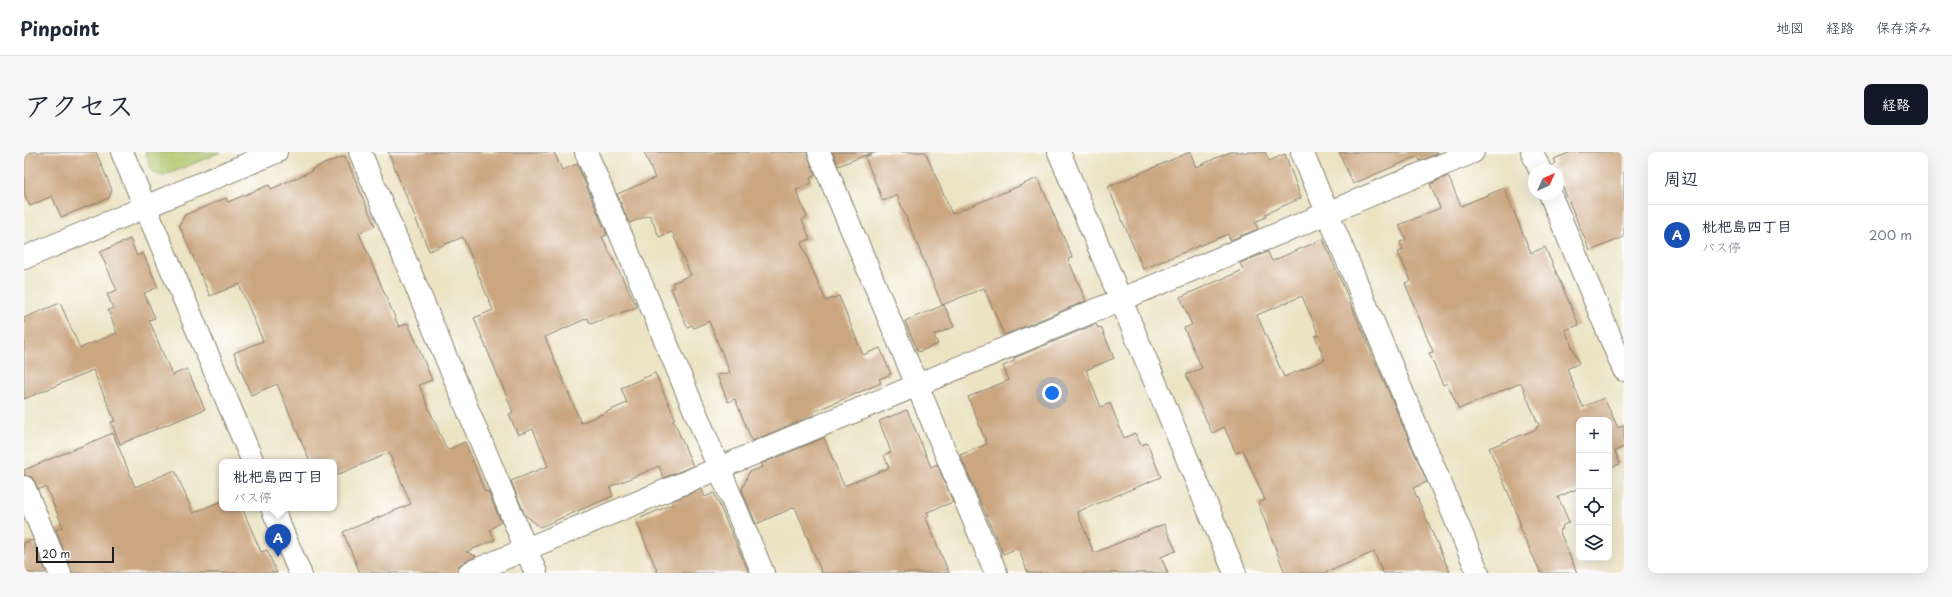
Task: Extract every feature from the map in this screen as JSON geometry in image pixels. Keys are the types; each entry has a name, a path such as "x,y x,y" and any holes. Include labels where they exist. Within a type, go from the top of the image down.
{"street":[{"path":"122,152 252,459"},
{"path":"24,258 276,152"},
{"path":"360,152 536,573"},
{"path":"586,152 763,573"},
{"path":"819,152 996,573"},
{"path":"1059,152 1236,573"},
{"path":"1302,152 1478,573"},
{"path":"469,573 1473,152"},
{"path":"1532,152 1537,164"},
{"path":"1553,200 1624,370"},
{"path":"24,487 60,573"},
{"path":"273,511 300,573"}],"green space":[{"path":"145,152 221,152 164,176 153,173"}],"building":[{"path":"24,152 96,152 112,190 109,198 61,217 52,196 30,206 24,193"},
{"path":"388,152 554,152 562,170 577,164 607,235 602,237 637,307 590,324 588,318 545,337 581,423 627,403 621,388 655,373 675,418 673,419 693,466 663,478 659,466 610,487 613,496 540,527 525,515 511,481 548,466 533,429 518,435 509,414 513,412 474,318 493,310 463,237 429,251"},
{"path":"644,152 807,152 815,175 810,178 812,183 796,190 807,217 802,220 810,239 801,243 826,301 839,296 863,355 880,348 891,374 879,379 881,383 813,412 814,415 752,441 735,399 728,402 717,375 730,373 709,321 694,328 692,325 687,327 671,288 674,287 672,283 691,275 672,232 659,237 650,215 629,223 617,194 655,178"},
{"path":"833,152 871,152 871,153 838,166"},
{"path":"877,152 925,152 952,214 1038,178 1072,257 1068,259 1086,301 1004,335 984,288 942,305 897,195 883,201 865,157"},
{"path":"1190,152 1196,167 1230,152 1265,152 1269,161 1285,154 1301,198 1265,214 1266,217 1255,222 1258,229 1230,240 1228,234 1143,269 1108,187"},
{"path":"1339,152 1438,153 1420,161 1418,156 1353,184"},
{"path":"1571,152 1624,152 1624,237 1590,251 1564,190 1564,164 1554,164 1556,163 1554,159"},
{"path":"345,156 375,226 359,233 399,327 408,323 432,380 419,385 438,430 447,450 465,442 485,492 488,491 501,522 490,530 495,540 466,552 476,556 459,565 457,573 360,573 343,532 411,504 389,453 337,475 337,459 309,459 277,384 251,395 234,353 263,341 239,284 210,296 179,225 185,215 226,198 228,202 269,185 271,189 312,171 311,170"},
{"path":"1448,176 1461,206 1504,188 1531,253 1545,247 1579,325 1565,330 1579,363 1567,369 1583,407 1604,398 1618,428 1624,425 1624,447 1615,451 1620,464 1612,467 1612,417 1576,417 1576,489 1558,497 1569,522 1562,526 1563,529 1559,530 1577,573 1541,573 1519,527 1521,526 1516,511 1489,448 1537,429 1536,427 1539,426 1521,383 1459,409 1447,383 1443,385 1429,353 1433,352 1405,283 1411,281 1398,252 1403,250 1400,242 1406,240 1399,225 1440,208 1430,184"},
{"path":"130,239 137,256 143,253 158,287 144,293 155,318 149,320 172,375 187,369 205,409 120,444 111,422 115,421 93,370 24,399 24,318 60,303 80,348 117,333 108,310 113,308 107,294 117,290 100,252"},
{"path":"1323,239 1427,482 1413,488 1450,573 1383,573 1374,552 1325,573 1285,573 1258,503 1265,500 1243,450 1236,453 1224,427 1212,433 1186,375 1202,368 1184,328 1192,325 1180,297 1243,270 1240,263 1268,252 1272,261","holes":["1302,296 1319,335 1315,336 1325,360 1284,377 1257,315"]},
{"path":"944,305 954,327 934,335 938,344 918,352 905,321"},
{"path":"1096,324 1098,328 1101,327 1114,358 1086,370 1101,407 1110,403 1124,438 1135,433 1141,445 1147,443 1161,477 1077,512 1094,553 1164,524 1176,551 1161,557 1168,573 1028,573 1018,548 1003,554 960,455 987,444 968,397 1009,380 1003,366 1014,361 1014,358"},
{"path":"907,410 931,467 937,464 953,502 927,512 929,516 926,518 949,573 822,573 795,507 756,524 742,490 749,472 763,467 761,464 824,438 844,486 889,468 884,455 891,452 879,421"},
{"path":"113,433 135,487 175,470 193,513 219,502 219,511 243,511 261,552 267,550 277,573 72,573 56,530 63,527 46,487 38,489 32,477 24,475 24,470"},
{"path":"702,489 705,497 714,493 749,573 658,573 636,520 673,504 672,501"},
{"path":"32,540 46,573 24,573 24,543"}],"place":[{"name":"枇杷島四丁目","path":"278,557"}]}
